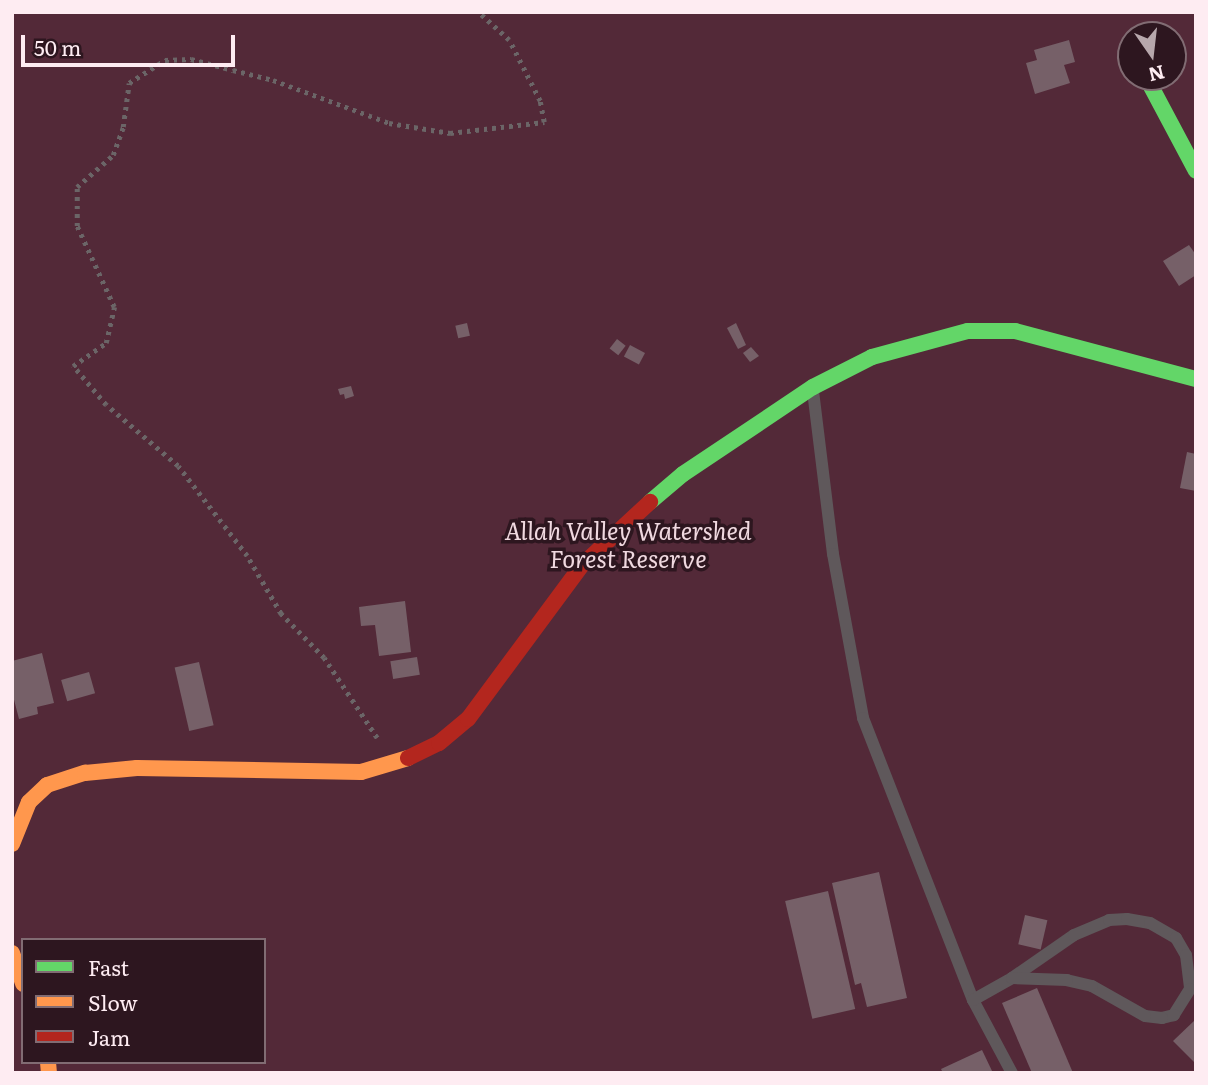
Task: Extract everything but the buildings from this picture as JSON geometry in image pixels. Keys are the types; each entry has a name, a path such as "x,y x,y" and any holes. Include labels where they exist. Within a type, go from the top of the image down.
{"street":[{"path":"1153,91 1196,172"},
{"path":"12,844 29,802 47,785 85,774 137,768 361,772 397,764 439,743 468,719 582,565 619,527 683,474 813,387 872,358 968,331 1015,331 1196,379"},
{"path":"12,953 21,978"}],"lane":[{"path":"813,387 833,554 863,718 973,1000 1012,1073"},
{"path":"973,1000 1012,978 1074,935 1109,920 1127,919 1150,923 1176,938 1186,955 1190,989 1174,1015 1162,1018 1145,1016 1093,986 1067,980 1012,978"}],"path":[{"path":"397,764 324,658 281,614 247,556 178,466 106,405 73,366 106,343 114,307 77,226 77,187 113,155 123,127 129,83 165,60 191,59 273,80 389,123 450,133 544,122 540,101 509,40 478,12"}],"green space":[{"name":"Allah Valley Watershed Forest Reserve","path":"12,12 1196,12 1196,1073 12,1073"}],"traffic: fast":[{"path":"1153,91 1196,171"},
{"path":"650,502 683,474 813,387 872,357 968,331 1015,331 1196,379"}],"traffic: slow":[{"path":"12,844 29,802 47,785 85,773 137,768 361,772 408,758"},
{"path":"12,953 21,978"},
{"path":"48,1064 49,1073"}],"traffic: jam":[{"path":"408,758 439,743 468,719 582,565 650,502"}]}
